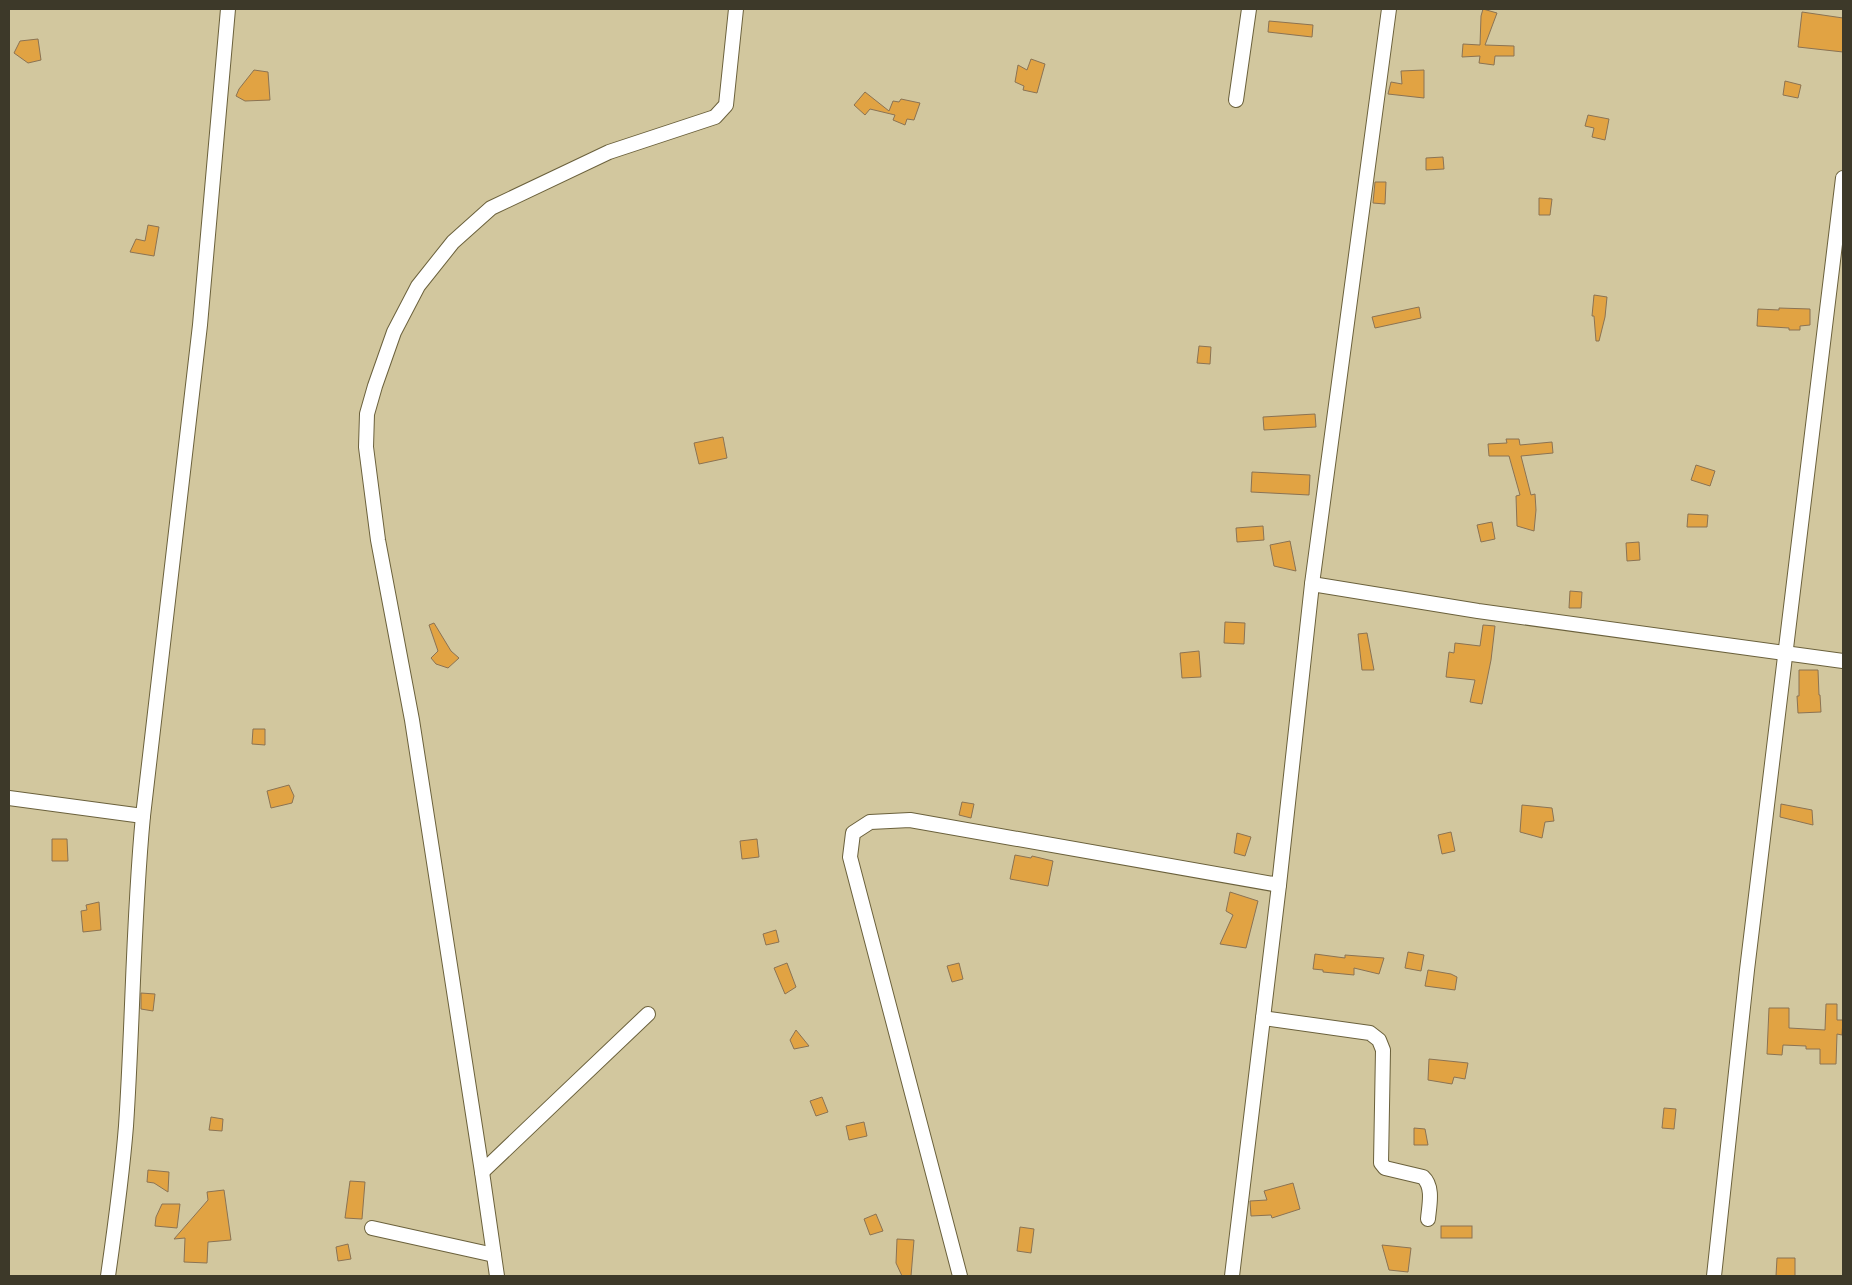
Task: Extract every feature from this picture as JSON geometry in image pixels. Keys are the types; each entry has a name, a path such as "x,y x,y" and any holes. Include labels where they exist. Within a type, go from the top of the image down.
{"street":[{"path":"108,1276 126,1127 138,861 200,325 228,9"},
{"path":"497,1276 413,730 378,540 366,447 367,414 394,332 418,286 453,242 491,208 609,152 715,117 726,105 736,9"},
{"path":"1236,100 1249,9"},
{"path":"1232,1276 1279,885 1312,584 1389,9"},
{"path":"1714,1276 1747,970 1843,178"},
{"path":"1312,584 1478,612 1843,661"},
{"path":"9,798 143,816"},
{"path":"960,1276 850,857 854,833 870,822 910,820 1279,885"},
{"path":"482,1172 648,1014"},
{"path":"1263,1018 1370,1033 1379,1040 1383,1050 1381,1163 1385,1168 1423,1177 1428,1181 1428,1219"},
{"path":"372,1228 494,1255"}],"building":[{"path":"1483,9 1497,13 1485,45 1514,46 1514,56 1495,56 1494,65 1479,63 1480,56 1462,57 1463,44 1480,45"},
{"path":"1802,12 1843,18 1843,52 1798,47"},
{"path":"1269,21 1313,25 1312,37 1268,32"},
{"path":"38,39 41,60 28,63 14,53 20,41"},
{"path":"1031,59 1045,64 1037,93 1023,90 1024,86 1015,82 1018,65 1027,70"},
{"path":"254,70 268,72 270,100 245,101 236,96 239,89"},
{"path":"1424,70 1424,98 1388,94 1391,82 1402,84 1401,71"},
{"path":"1785,81 1801,85 1798,98 1783,95"},
{"path":"865,92 889,111 893,101 899,102 901,99 920,103 914,120 907,119 905,125 893,120 895,115 870,109 865,115 854,105"},
{"path":"1588,115 1609,119 1605,140 1592,137 1594,128 1585,126"},
{"path":"1443,157 1444,169 1426,170 1426,158"},
{"path":"1375,182 1386,182 1385,204 1373,203"},
{"path":"1539,198 1552,199 1550,215 1539,215"},
{"path":"148,225 159,227 154,256 130,252 136,239 145,241"},
{"path":"1594,295 1607,297 1605,317 1599,341 1596,341 1594,316 1592,316"},
{"path":"1419,307 1421,318 1375,328 1372,317"},
{"path":"1779,308 1810,309 1810,325 1800,326 1800,330 1757,326 1758,309 1779,310"},
{"path":"1199,346 1211,347 1210,364 1197,363"},
{"path":"1315,414 1316,427 1264,430 1263,417"},
{"path":"723,437 727,458 699,464 694,443"},
{"path":"1506,439 1519,439 1520,445 1552,442 1553,453 1521,456 1531,495 1535,494 1534,531 1517,526 1516,496 1520,495 1509,456 1489,456 1488,444 1507,443"},
{"path":"1696,465 1715,471 1710,486 1691,480"},
{"path":"1252,472 1310,475 1309,495 1251,492"},
{"path":"1688,514 1708,515 1707,527 1687,527"},
{"path":"1492,522 1495,539 1481,542 1477,525"},
{"path":"1263,526 1264,540 1237,542 1236,528"},
{"path":"1290,541 1296,571 1274,566 1270,545"},
{"path":"1639,542 1640,560 1627,561 1626,543"},
{"path":"1570,591 1582,592 1581,608 1569,608"},
{"path":"1225,622 1245,623 1244,644 1224,643"},
{"path":"434,623 451,651 459,658 448,668 436,664 431,658 438,651 429,625"},
{"path":"1483,625 1495,626 1491,660 1482,704 1470,702 1475,680 1446,677 1449,652 1454,653 1455,643 1480,646"},
{"path":"1367,633 1374,670 1362,670 1358,634"},
{"path":"1199,651 1201,677 1182,678 1180,653"},
{"path":"1799,670 1818,670 1821,712 1798,713"},
{"path":"253,729 265,729 265,745 252,744"},
{"path":"289,785 294,796 292,803 271,808 267,791"},
{"path":"962,802 974,804 971,818 959,815"},
{"path":"1781,804 1812,810 1813,825 1780,817"},
{"path":"1522,805 1552,808 1554,821 1545,822 1542,838 1520,832"},
{"path":"1451,832 1455,851 1442,854 1438,835"},
{"path":"1237,833 1251,837 1245,856 1234,853"},
{"path":"52,839 67,839 68,861 52,861"},
{"path":"757,839 759,857 742,859 740,841"},
{"path":"1015,855 1031,858 1032,856 1053,861 1048,886 1010,879"},
{"path":"1230,892 1258,901 1246,948 1220,944 1233,915 1226,911"},
{"path":"99,902 101,930 83,932 81,911 87,910 86,905"},
{"path":"776,930 779,942 766,945 763,934"},
{"path":"1408,952 1424,955 1421,971 1405,968"},
{"path":"1315,954 1345,958 1345,955 1384,958 1379,974 1354,968 1354,975 1323,972 1323,970 1313,969"},
{"path":"787,963 796,987 785,994 774,968"},
{"path":"959,963 963,979 952,982 947,966"},
{"path":"1428,970 1451,974 1457,977 1455,990 1425,986"},
{"path":"141,993 155,994 153,1011 141,1009"},
{"path":"1826,1004 1837,1004 1837,1020 1843,1020 1842,1035 1837,1034 1836,1064 1820,1064 1820,1049 1806,1049 1806,1046 1783,1045 1782,1055 1767,1054 1769,1008 1789,1008 1789,1028 1825,1030"},
{"path":"796,1030 809,1046 794,1049 790,1040"},
{"path":"1429,1059 1468,1063 1465,1079 1454,1077 1452,1084 1428,1080"},
{"path":"822,1097 828,1112 816,1116 810,1101"},
{"path":"1664,1108 1676,1109 1674,1129 1662,1128"},
{"path":"211,1117 223,1119 222,1131 209,1130"},
{"path":"864,1122 867,1136 849,1140 846,1126"},
{"path":"1414,1128 1425,1129 1428,1145 1414,1145"},
{"path":"148,1170 169,1172 168,1192 154,1183 147,1182"},
{"path":"350,1181 365,1182 362,1219 345,1218"},
{"path":"1293,1183 1300,1209 1272,1218 1271,1215 1251,1216 1250,1201 1267,1200 1264,1191"},
{"path":"224,1190 231,1240 208,1242 207,1263 184,1262 185,1238 174,1239 208,1200 207,1192"},
{"path":"162,1204 180,1204 177,1228 155,1226 156,1217"},
{"path":"876,1214 883,1231 870,1235 864,1219"},
{"path":"1441,1226 1472,1226 1472,1238 1441,1238"},
{"path":"1020,1227 1034,1229 1031,1253 1017,1251"},
{"path":"897,1239 914,1240 911,1276 902,1276 896,1263"},
{"path":"348,1244 351,1259 338,1261 336,1247"},
{"path":"1382,1245 1411,1248 1408,1272 1389,1270"},
{"path":"1777,1258 1795,1258 1795,1276 1776,1276"}]}
